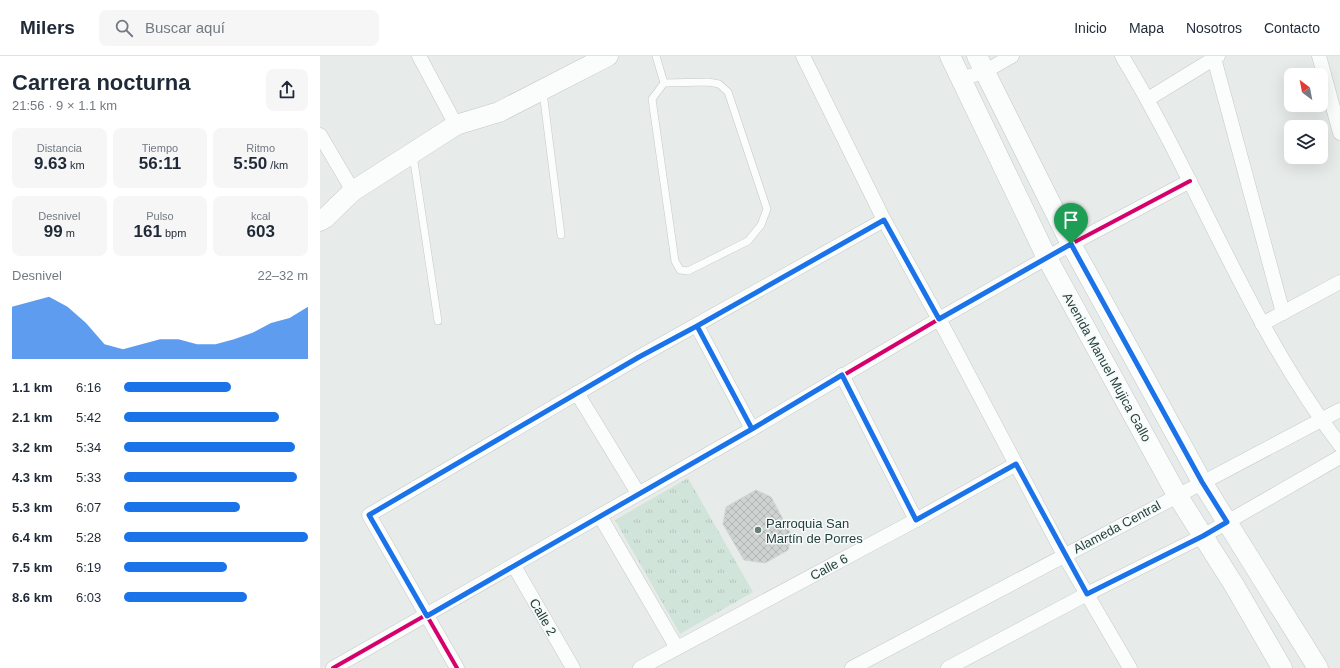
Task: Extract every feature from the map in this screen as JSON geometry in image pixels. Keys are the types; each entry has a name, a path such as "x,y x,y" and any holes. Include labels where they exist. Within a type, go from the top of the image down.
{"street":[{"path":"419,56 456,125"},
{"path":"320,221 353,191 456,125 499,112 608,56"},
{"path":"803,56 884,220 939,319 1064,555 1130,668"},
{"name":"Avenida Manuel Mujica Gallo","path":"950,56 1047,258 1177,495 1282,668"},
{"path":"960,79 980,64 1012,56"},
{"path":"1122,56 1148,99 1262,324 1321,419 1340,445"},
{"path":"1319,56 1340,133"},
{"path":"1148,99 1216,57 1283,313"},
{"path":"980,64 1071,244 1202,482 1318,668"},
{"path":"320,135 353,191"},
{"path":"333,668 427,616 752,429 939,319 1071,244 1190,181"},
{"path":"457,668 369,515 577,393 884,220"},
{"path":"1262,324 1340,282"},
{"path":"697,326 752,429"},
{"path":"842,375 916,520"},
{"path":"577,393 638,494"},
{"name":"Alameda Central","path":"852,668 1340,410"},
{"path":"948,668 1087,594 1203,536 1340,457"},
{"name":"Calle 6","path":"640,668 916,520 1016,464"},
{"path":"600,516 677,648"},
{"name":"Calle 2","path":"514,566 573,668"}],"lane":[{"path":"656,56 664,83"},
{"path":"708,82 719,84 728,92 767,209 761,225 748,241 688,271 680,270 675,261 652,99 664,83 708,82"},
{"path":"543,90 561,235"},
{"path":"413,152 438,321"}],"green space":[{"path":"688,478 753,592 680,634 615,520"}],"building":[{"name":"Parroquia San Martín de Porres","path":"756,490 771,497 792,536 788,550 765,563 744,560 723,524 726,507"}],"cycle path":[{"path":"333,668 752,429 939,319 1071,244 1190,181"},
{"path":"457,668 369,515 639,357 884,220"}],"place":[{"name":"Parroquia San Martín de Porres","path":"758,530"}],"route":[{"path":"1071,244 939,319 884,220 697,326 752,429 427,616 369,515 639,357 697,326 724,377 752,429 842,375 916,520 1016,464 1064,555 1087,594 1203,536 1227,522 1202,482 1160,402 1071,244"}]}
